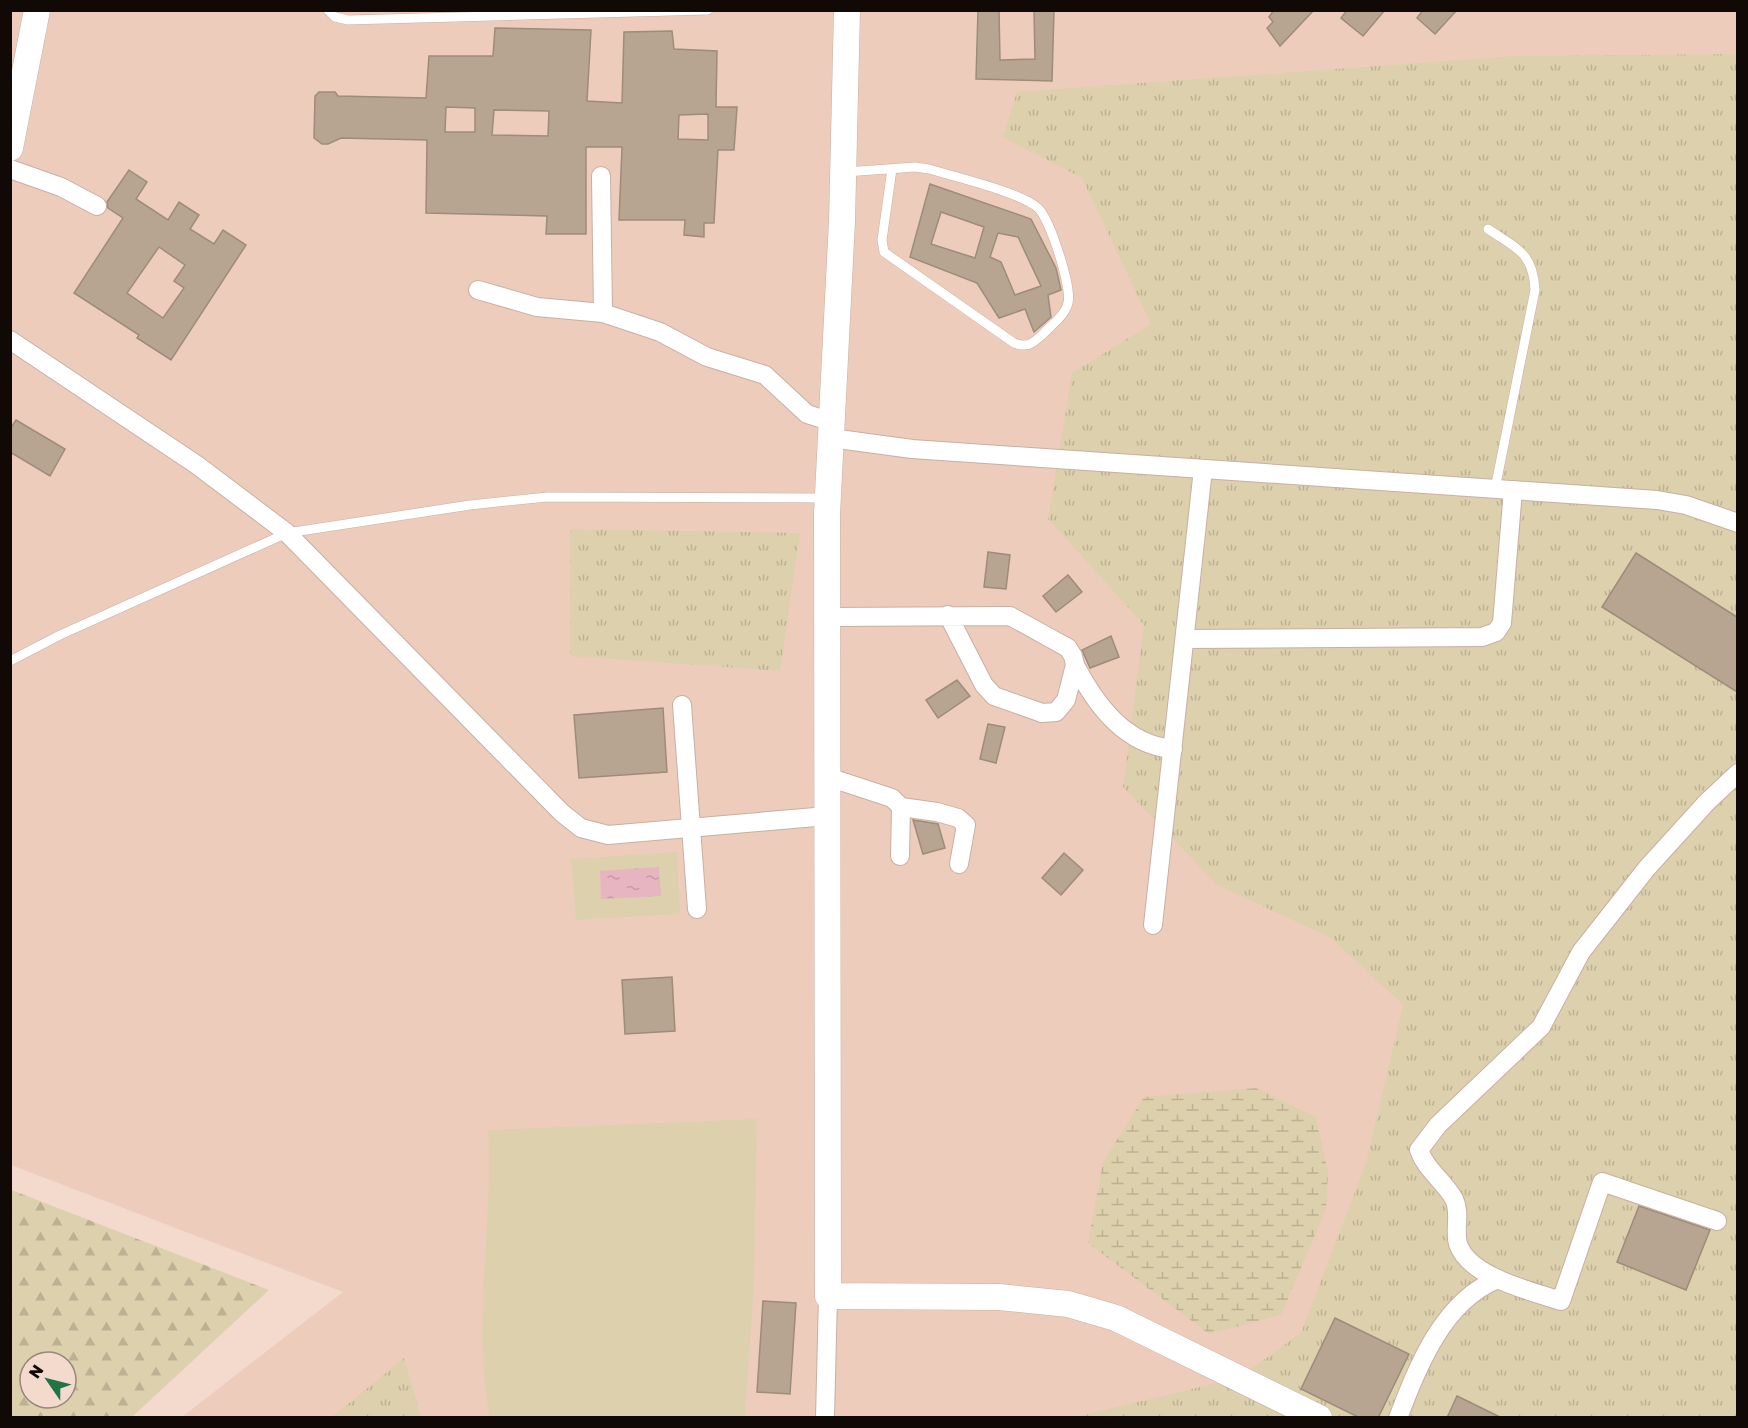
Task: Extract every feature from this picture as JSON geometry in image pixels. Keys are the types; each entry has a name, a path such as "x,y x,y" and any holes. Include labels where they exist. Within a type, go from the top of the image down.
{"street":[{"path":"10,148 37,10"},
{"path":"825,1418 828,1296 828,498 843,172 847,10"},
{"path":"10,170 61,187 97,206"},
{"path":"601,176 603,314"},
{"path":"478,290 537,307 603,314 660,332 706,357 765,375 807,414 831,430 912,449 1657,500 1686,505 1737,523"},
{"path":"10,340 197,465 287,533 554,805 581,828 608,835 827,816"},
{"path":"1153,925 1203,469"},
{"path":"1185,639 1482,637 1496,632 1502,623 1504,490"},
{"path":"948,615 984,685 1006,702 1042,713 1056,712 1066,700 1075,665"},
{"path":"827,617 1011,616 1068,648 1092,698 1125,731 1154,747 1173,749"},
{"path":"682,705 697,909"},
{"path":"1717,1221 1602,1182 1561,1301 1498,1279 1466,1260 1458,1243 1457,1207 1453,1197 1422,1160 1419,1150 1438,1125 1541,1027 1581,952 1647,868 1707,802 1737,773"},
{"path":"828,777 892,798 901,807 938,812 958,818 966,825 959,864"},
{"path":"900,856 901,807"},
{"path":"1398,1418 1428,1345 1479,1287 1498,1279"},
{"path":"828,1296 999,1297 1068,1304 1116,1318 1319,1418"}],"lane":[{"path":"328,10 335,17 348,20 448,14 708,10"},
{"path":"843,172 915,166 1024,200 1039,208 1050,231 1069,286 1069,295 1063,313 1032,344 1024,347 1014,343 884,252 882,240 892,169"},
{"path":"1488,229 1526,254 1534,270 1534,290 1504,490"},
{"path":"10,661 60,635 287,533 470,505 547,496 828,498"}],"shaded area":[{"path":"10,11 1737,11 1737,1417 182,1417 343,1292 11,1165"}],"green space":[{"path":"1737,54 1737,1417 1075,1417 1238,1378 1301,1333 1366,1163 1403,1005 1331,938 1217,885 1123,787 1144,625 1048,519 1072,373 1151,324 1082,178 1003,137 1017,92 1514,56"},
{"path":"570,529 800,533 780,671 570,656"},
{"path":"677,852 680,914 576,920 571,859"},
{"path":"1256,1088 1316,1117 1328,1172 1326,1209 1281,1315 1209,1334 1088,1243 1103,1162 1144,1097"},
{"path":"757,1119 754,1284 745,1417 490,1417 483,1346 489,1166 488,1130"},
{"path":"10,1190 269,1290 132,1417 11,1417"},
{"path":"404,1358 421,1417 332,1417"}],"water":[{"path":"659,867 661,896 601,899 600,871"}],"building":[{"path":"978,10 999,10 1000,60 1035,59 1034,10 1054,10 1052,81 976,79"},
{"path":"1274,10 1314,10 1280,46 1267,28 1273,22 1269,17"},
{"path":"1347,10 1385,10 1363,36 1341,18"},
{"path":"1423,10 1457,10 1435,34 1417,18"},
{"path":"495,28 591,30 587,101 622,103 624,32 672,31 674,49 717,51 716,107 737,107 734,150 718,150 714,223 704,223 704,237 684,235 685,220 619,220 622,147 586,147 586,234 546,234 547,216 426,213 427,140 341,138 328,144 322,144 314,138 315,96 319,92 335,92 338,96 426,98 429,56 493,56","holes":["446,107 475,108 475,132 445,132","494,110 549,111 548,136 492,135","708,114 708,140 678,139 679,115"]},
{"path":"129,170 147,182 136,199 168,220 179,202 199,215 190,229 214,244 223,230 246,245 171,360 137,338 139,335 74,293 123,218 108,208 107,202","holes":["159,247 185,265 174,281 184,288 163,318 127,293"]},
{"path":"930,184 1031,219 1056,268 1061,290 1048,295 1051,317 1034,332 1025,309 999,318 977,283 910,257","holes":["941,212 984,227 975,258 931,244","998,233 1018,237 1041,286 1015,295 1001,262 990,257"]},
{"path":"16,420 65,449 50,476 10,452 10,429"},
{"path":"988,552 1010,555 1006,589 984,587"},
{"path":"1636,553 1737,617 1737,692 1602,607"},
{"path":"1068,575 1082,592 1056,612 1043,596"},
{"path":"1111,636 1119,657 1090,668 1082,650"},
{"path":"957,680 970,696 938,718 926,700"},
{"path":"663,708 667,772 579,778 574,715"},
{"path":"988,724 1005,727 996,763 980,759"},
{"path":"913,820 938,824 945,848 923,854"},
{"path":"1064,853 1083,870 1061,895 1042,878"},
{"path":"672,977 675,1031 625,1034 622,980"},
{"path":"1639,1206 1710,1230 1686,1290 1617,1262"},
{"path":"763,1301 796,1303 790,1394 757,1392"},
{"path":"1335,1318 1409,1354 1378,1418 1360,1418 1301,1389"},
{"path":"1457,1396 1502,1418 1447,1418"}]}
